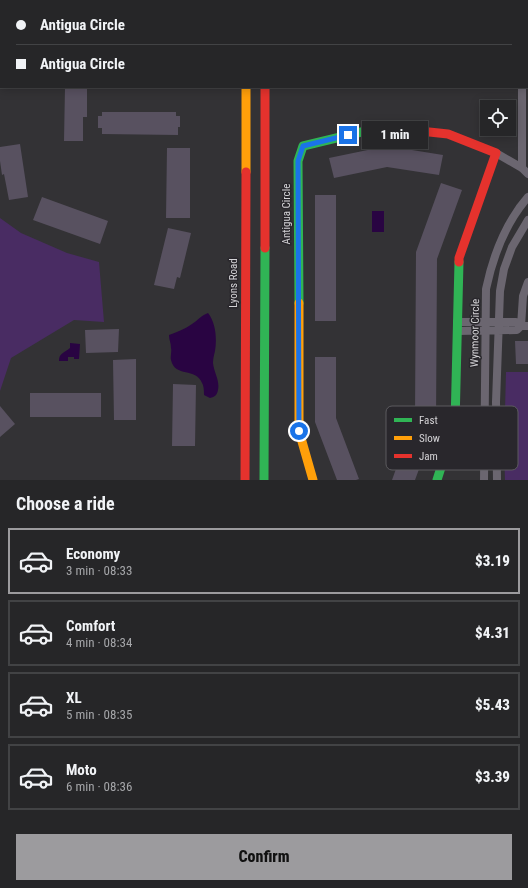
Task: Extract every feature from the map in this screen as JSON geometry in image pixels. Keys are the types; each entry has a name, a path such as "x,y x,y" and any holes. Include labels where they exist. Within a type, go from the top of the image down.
{"street":[{"path":"246,0 265,0"},
{"name":"Lyons Road","path":"245,480 246,88"},
{"path":"264,480 265,88"},
{"path":"522,88 526,170"},
{"name":"Antigua Circle","path":"313,480 299,431 298,161 303,146 378,128 393,128 448,134 496,153 526,170"},
{"path":"455,406 459,258 496,153"},
{"name":"Wynmoor Circle","path":"485,406 486,289 491,267 500,244 514,216 528,197"},
{"name":"Wynmoor Circle","path":"496,406 500,291 504,269 512,247 528,220"},
{"path":"525,326 524,296 528,282"},
{"path":"457,326 486,322 516,322 525,326"},
{"path":"457,326 486,331 517,330 525,326"},
{"path":"437,480 440,470"},
{"name":"Wynmoor Circle","path":"484,470 484,480"},
{"name":"Wynmoor Circle","path":"497,470 497,480"}],"shaded area":[{"path":"372,211 384,211 384,232 372,232"},
{"path":"0,218 21,233 67,253 99,262 104,322 74,320 11,358 0,391"},
{"path":"208,313 213,321 216,336 213,363 218,380 218,392 210,398 204,395 203,386 199,378 173,366 169,335 187,327"},
{"path":"70,343 80,344 79,359 68,357 68,361 59,361 61,355 70,348"},
{"path":"506,372 528,372 528,480 505,480 505,470 518,470 518,406 505,406"}],"building":[{"path":"65,88 87,88 87,117 83,117 83,141 64,141"},
{"path":"102,112 176,112 176,116 180,116 180,127 178,127 178,135 102,134 102,128 98,128 98,116 102,116"},
{"path":"20,144 28,197 9,200 4,174 2,175 0,147"},
{"path":"387,146 443,155 439,175 387,167 334,178 329,158"},
{"path":"167,148 190,148 190,218 166,218"},
{"path":"441,183 462,190 437,259 436,406 415,406 416,252"},
{"path":"315,195 336,195 336,321 315,321"},
{"path":"42,197 108,221 100,244 33,220"},
{"path":"168,228 191,233 180,278 177,277 174,289 154,285"},
{"path":"119,329 118,352 86,353 85,330"},
{"path":"515,341 528,341 528,364 516,364"},
{"path":"315,357 336,357 336,418 359,479 337,480 315,422"},
{"path":"136,359 136,420 114,420 113,360"},
{"path":"173,384 196,385 195,446 172,446"},
{"path":"30,393 101,393 101,417 30,417"},
{"path":"0,406 15,424 0,437"},
{"path":"396,470 419,470 415,480 392,480"}],"traffic: fast":[{"path":"299,303 298,161 303,146 378,128 401,129"},
{"path":"264,480 265,248"},
{"path":"455,406 459,262"},
{"path":"437,480 440,470"}],"traffic: slow":[{"path":"246,88 246,172"},
{"path":"299,303 299,431 313,480"}],"traffic: jam":[{"path":"265,88 265,248"},
{"path":"401,129 448,134 496,153 459,258 459,262"},
{"path":"245,480 246,172"}],"route":[{"path":"299,431 298,161 303,146 348,135"}]}
